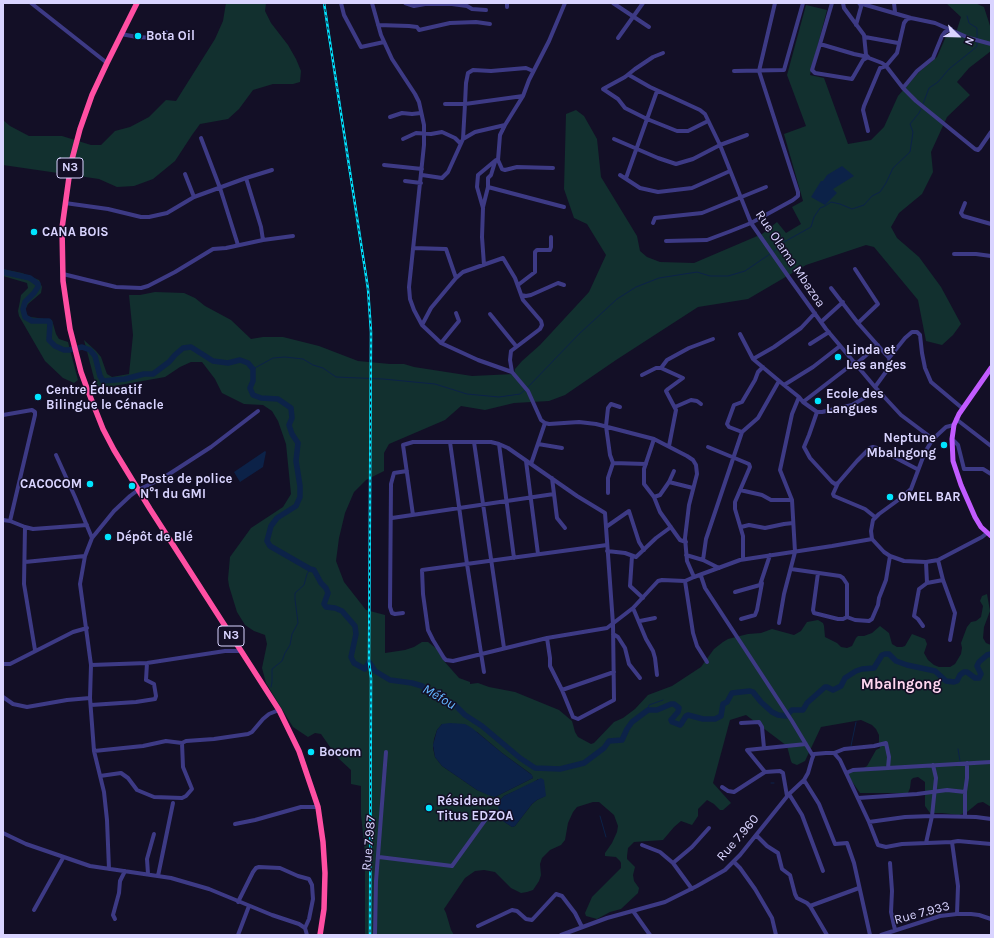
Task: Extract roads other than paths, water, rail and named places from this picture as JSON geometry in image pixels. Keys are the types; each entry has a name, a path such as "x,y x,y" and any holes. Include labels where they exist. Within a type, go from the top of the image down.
{"highway":[{"name":"N3","path":"138,3 121,34 92,95 80,129 71,163 62,228 65,300 76,355 86,387 103,430 138,490 279,710 302,758 318,807 323,842 325,873 324,908 320,935"}],"main road":[{"path":"989,535 981,527 975,517 956,474 953,461 952,439 954,425 962,408 991,368"}],"street":[{"path":"31,3 107,63"},
{"path":"340,3 344,15 361,47 384,42"},
{"path":"378,3 372,3 384,42 392,58 415,94 421,113 424,133 422,175 410,281 410,300 418,320 441,343 478,360 512,372"},
{"path":"405,3 414,6 425,4 452,4 467,6 472,9 486,10"},
{"path":"484,265 482,237 483,208 488,187 488,178 491,175 497,160 500,135 504,125 523,96 565,3"},
{"path":"612,3 649,27"},
{"path":"618,38 643,3"},
{"path":"666,241 707,240 751,223 798,196 759,71 775,3"},
{"path":"734,71 784,70 803,3"},
{"path":"832,3 812,70 815,74 852,79 862,60 868,57"},
{"path":"843,3 844,8 864,37 868,57"},
{"path":"856,25 861,7 860,3 911,18 935,23 969,38 991,44"},
{"path":"894,3 894,12"},
{"path":"868,131 863,110 864,106 880,68 886,66 896,53 904,23 911,18"},
{"path":"378,25 409,26 417,27 419,30 450,23 476,22 490,24"},
{"path":"904,88 917,71 933,58 942,36 945,32 951,29"},
{"path":"121,34 156,38 166,32"},
{"path":"864,37 898,43"},
{"path":"820,44 868,57 886,66 916,101 975,149 978,150 980,148 991,132"},
{"path":"663,53 635,69 629,75 603,88 618,99 625,108 672,129 683,132 688,131 708,121"},
{"path":"463,139 466,83 468,74 473,70 491,71 526,68 533,71"},
{"name":"Rue Olama Mbazoa","path":"629,75 657,91 700,110 705,114 720,146 751,223 773,255 840,346 901,415 934,439"},
{"path":"626,178 657,91"},
{"path":"445,104 465,104 523,96"},
{"path":"390,116 402,113 421,113"},
{"path":"422,175 442,178 445,176 452,164 463,139 475,132 504,125"},
{"path":"403,138 416,133 431,134 442,132 455,138 460,143"},
{"path":"614,139 676,164 693,159 747,135"},
{"path":"202,138 238,245"},
{"path":"497,160 502,169 505,170 517,167 553,168"},
{"path":"483,208 477,187 478,175 497,160"},
{"path":"384,165 422,169"},
{"path":"65,203 108,209 144,217 167,213 194,197 272,170"},
{"path":"620,175 640,188 658,192 692,188 730,171"},
{"path":"185,174 194,197"},
{"path":"246,178 261,227 263,240"},
{"path":"405,181 421,183"},
{"path":"488,187 564,207"},
{"path":"653,222 655,218 702,213 766,187"},
{"path":"965,203 961,213 963,216 991,224"},
{"path":"63,274 116,287 141,288 175,272 213,248 226,248 263,240 293,236"},
{"path":"518,285 535,272 535,252 537,250 550,250 551,237"},
{"path":"413,248 446,249 456,278"},
{"path":"954,254 991,256"},
{"path":"422,325 431,308 456,278 466,270 503,258 507,262 521,295 541,321 542,325 540,329 511,351 510,360 512,372 528,391 538,416 545,423 579,422 606,426 654,439 687,456 693,460 696,465 697,474 688,505 684,538 686,542 687,561 694,577"},
{"path":"855,269 878,304 858,323"},
{"path":"521,295 531,295 558,282 564,284"},
{"path":"740,334 753,359 803,402 817,412 852,405 877,388 890,364 889,358 858,323 832,288"},
{"path":"821,322 843,302"},
{"path":"441,343 459,321 456,313"},
{"path":"490,314 516,346"},
{"path":"753,359 774,347 801,328 815,314"},
{"path":"810,344 829,332"},
{"path":"889,358 905,338 912,332 918,332 925,368 931,382 962,408"},
{"path":"661,368 667,360 672,357 689,348 713,339"},
{"path":"803,402 878,345"},
{"path":"784,385 840,346"},
{"path":"742,432 729,427 727,424 734,405 742,402 758,372 763,367"},
{"path":"642,376 652,368 661,368 683,378 666,391 675,407 676,414 669,446"},
{"path":"703,560 706,539 742,432 758,418 779,381"},
{"path":"779,623 784,594 795,552 792,500 780,470 792,414 799,397"},
{"path":"675,407 691,400 702,404"},
{"path":"608,493 608,478 613,463 610,455 606,426 609,405 620,407"},
{"path":"3,415 32,410 34,411 35,415 10,521"},
{"path":"108,869 107,820 104,792 94,751 90,705 91,665 80,584 85,556 92,538 120,505 138,490 163,478 202,453 258,410"},
{"path":"817,412 810,435 804,448 810,458 832,482 835,484 838,483"},
{"path":"956,419 991,446"},
{"path":"530,464 545,423"},
{"path":"954,425 946,427 924,452 911,489 875,518 871,526 872,539 884,552 890,556 904,561 926,562 938,560 982,537 989,535"},
{"path":"654,439 644,469 644,484 654,497 658,509 680,540 686,542"},
{"path":"952,439 958,445 964,469 983,469 991,474"},
{"path":"413,515 403,445 413,442 491,442 499,444 508,448 577,496 603,511 606,516 607,551 613,624 614,700 578,719 573,717 570,714 562,690 550,666 547,638"},
{"path":"450,442 484,672"},
{"path":"474,442 504,648"},
{"path":"499,444 514,558"},
{"path":"538,444 562,448"},
{"path":"708,447 749,464 750,467 735,502 735,509 743,536 743,559"},
{"path":"875,518 864,509 834,496 833,494 838,483 857,461 870,448 873,447 917,469"},
{"path":"56,455 92,538"},
{"path":"526,461 538,554"},
{"path":"613,463 646,464"},
{"path":"403,613 392,613 390,607 392,477 396,472 407,470"},
{"path":"654,497 660,495 669,482 674,471"},
{"path":"552,478 557,518 565,528"},
{"path":"669,482 693,488"},
{"path":"740,490 762,495 771,500 792,500"},
{"path":"392,518 554,494"},
{"path":"606,527 629,511 639,542 644,550"},
{"path":"3,520 33,528 87,525"},
{"path":"741,527 749,525 765,528 793,523"},
{"path":"25,527 24,584 35,650"},
{"path":"607,551 625,553 636,557 656,538 671,527"},
{"path":"607,545 422,570 423,594 428,630 433,640 446,660 453,661 547,638 607,628 633,608 658,581 685,581 701,576 705,572 743,559 872,539"},
{"path":"686,555 703,560 719,568"},
{"path":"741,619 755,615 762,582 770,555"},
{"path":"25,562 85,556"},
{"path":"632,556 630,586 643,598"},
{"path":"847,616 855,620 863,621 869,621 872,619 886,580 890,556"},
{"path":"938,560 943,580 955,613 950,640"},
{"path":"926,562 927,583"},
{"path":"791,569 840,576 845,580 847,584 847,616"},
{"path":"818,573 813,610 814,613 838,619 843,619 847,616"},
{"path":"701,576 705,588 792,721 813,756 814,754 834,753 844,749 886,743 889,757 888,768"},
{"path":"923,626 914,616 919,589 927,583 943,580"},
{"path":"685,581 693,633 697,646 707,662"},
{"path":"735,592 758,587 762,582"},
{"path":"633,608 655,658 657,675"},
{"path":"640,622 654,618"},
{"path":"3,664 10,664 73,632 87,628"},
{"path":"613,634 625,648 629,664 640,678"},
{"path":"91,665 147,662 224,651 240,651"},
{"path":"90,705 136,702 155,699 154,684 146,680 147,662"},
{"path":"562,690 614,672"},
{"path":"3,696 13,704 26,707 67,700 90,698"},
{"path":"94,751 143,746 166,741 182,743 186,740 214,739 248,734 252,732 263,718 279,710"},
{"path":"741,723 759,722 762,727 764,748"},
{"path":"100,776 121,773 128,778 137,790 154,797 182,798 186,796 192,788 183,768 182,743"},
{"path":"765,772 747,750 806,744"},
{"name":"Rue 7.987","path":"375,935 376,881 386,752"},
{"path":"834,753 840,760 878,845 958,841 991,844"},
{"name":"Rue 7.960","path":"561,935 582,927 665,902 718,874 734,862 788,795 804,780 808,773 813,756"},
{"path":"846,773 853,770 991,762"},
{"path":"965,817 967,763"},
{"path":"926,843 932,816 936,778 933,765"},
{"path":"722,787 728,791 734,792 765,772 780,772 783,774 788,795 802,815 823,871"},
{"path":"804,780 819,804 835,844 847,843 854,863 870,935"},
{"path":"858,798 917,794 947,790 965,792"},
{"path":"158,876 173,803"},
{"path":"235,824 256,820 301,807 318,807"},
{"path":"379,857 452,866 491,812"},
{"path":"869,822 905,817 932,816 976,817 991,819"},
{"path":"673,863 692,847 710,828"},
{"path":"3,832 26,844 63,858 90,866 171,878 209,889 238,902 299,924 305,928"},
{"path":"148,874 147,859 154,834"},
{"path":"756,834 767,846 778,853 782,869 790,875 797,898 810,906 826,935"},
{"path":"952,842 958,886 957,914"},
{"path":"642,845 660,852 673,863 692,889"},
{"path":"34,910 63,858"},
{"path":"734,862 750,882 772,918 776,935"},
{"path":"890,863 892,891 891,912 895,930"},
{"path":"238,902 253,872 260,867 280,868 309,879 312,885 313,899 309,919 305,928 307,935"},
{"path":"115,919 113,915 119,893 120,881 125,871"},
{"path":"810,906 859,888"},
{"path":"478,926 512,910 526,919 532,920 556,894 562,896 575,913 582,927"},
{"path":"238,935 249,906"},
{"path":"633,911 650,935"},
{"name":"Rue 7.933","path":"881,935 927,920 957,914 979,915 991,919"}],"water":[{"path":"842,166 854,176 833,189 837,193 825,205 811,197 821,181 823,181 827,175"},
{"path":"265,451 263,467 240,482 234,472"},
{"path":"442,724 465,724 472,728 532,775 533,778 495,797 477,790 442,766 435,757 433,745 437,730"},
{"path":"541,778 544,780 546,796 532,804 515,826 512,827 503,821 500,816 498,806 499,801 504,796"}],"waterway":[{"path":"967,16 969,23 977,28 977,39"},
{"path":"923,104 929,88 938,82 949,69 974,49 977,46 977,42"},
{"path":"773,252 784,242 811,227 814,217 820,208 831,202 852,209 864,205 872,196 880,192 893,168 910,152 913,132 910,124 921,109"},
{"path":"528,387 579,334 617,299 636,287 659,278 697,272 710,276 728,276 745,271 770,254"},
{"name":"Méfou","path":"3,272 30,278 38,284 38,287 34,293 25,302 23,309 25,317 32,321 49,321 49,340 55,346 64,350 82,347 90,350 95,356 100,376 103,381 125,379 144,374 153,374 169,362 183,348 191,347 213,361 228,363 240,360 248,363 253,369 253,381 250,388 253,395 261,398 278,399 291,408 292,418 289,425 292,434 298,443 296,461 300,486 300,497 296,506 277,518 271,526 267,541 270,546 314,570 328,593 324,604 326,607 335,608 342,611 355,626 356,634 351,657 354,663 365,669 369,662 375,671 390,680 422,686 436,697 454,704 465,715 482,726 520,758 535,768 560,769 584,763 604,748 609,741 622,740 632,722 648,710 657,710 671,704 674,704 679,708 678,712 671,720 672,722 680,725 688,715 703,719 715,719 721,716 723,704 727,702 732,693 750,691 753,692 772,712 778,715 786,716 792,710 803,710 807,703 825,687 833,690 841,686 845,678 856,671 874,668 882,655 885,654 889,654 896,661 907,665 935,671 946,681 954,682 957,681 960,675 964,672 967,672 975,678 979,678 981,674 977,666 979,662 987,655 991,654"},
{"path":"253,369 273,358 285,357 303,359 313,365 323,368 336,377 383,379 435,384 467,394 499,397 520,394 525,390"},
{"path":"271,687 272,669 282,661 290,645 292,634 298,623 295,593 304,585 310,569"},
{"path":"648,708 649,705 663,700"},
{"path":"851,746 856,722"},
{"path":"958,749 960,761"},
{"path":"600,816 606,837"}],"railway":[{"path":"324,3 368,289 371,332 369,662 371,678 370,935"}],"place":[{"name":"Bota Oil","path":"138,36"},
{"name":"CANA BOIS","path":"34,232"},
{"name":"Linda et Les anges","path":"838,357"},
{"name":"Centre Éducatif Bilingue le Cénacle","path":"38,397"},
{"name":"Ecole des Langues","path":"818,401"},
{"name":"Neptune Mbalngong","path":"944,445"},
{"name":"CACOCOM","path":"90,484"},
{"name":"Poste de police N°1 du GMI","path":"132,486"},
{"name":"OMEL BAR","path":"890,497"},
{"name":"Dépôt de Blé","path":"108,537"},
{"name":"Bocom","path":"311,752"},
{"name":"Résidence Titus EDZOA","path":"429,808"}],"district":[{"name":"Mbalngong","path":"901,685"}]}
